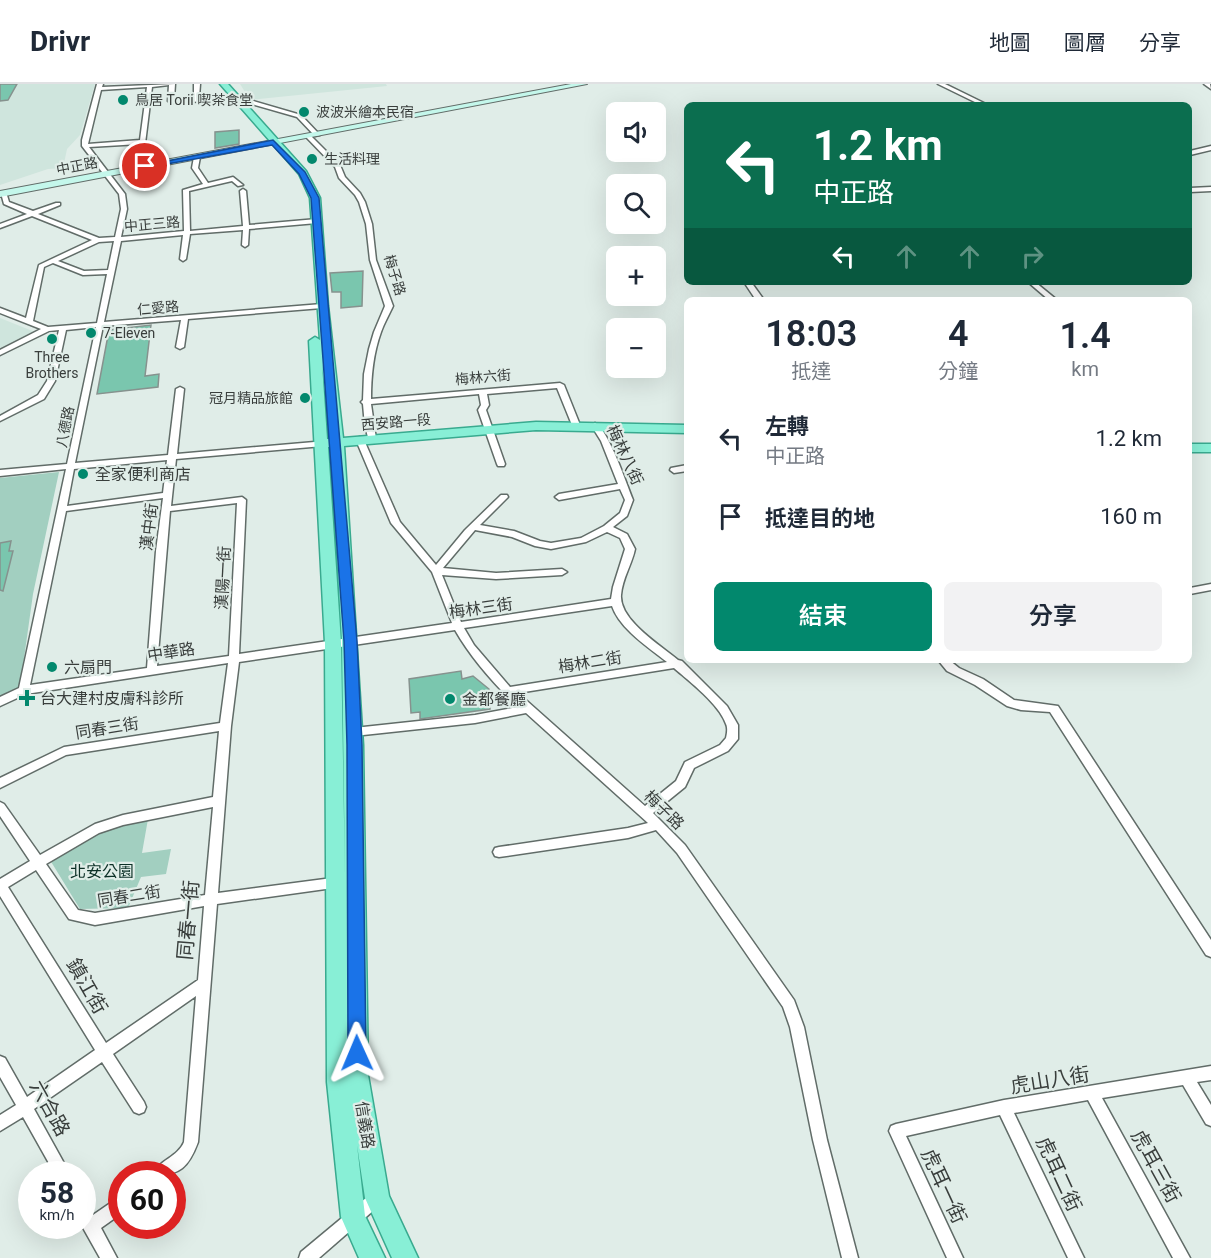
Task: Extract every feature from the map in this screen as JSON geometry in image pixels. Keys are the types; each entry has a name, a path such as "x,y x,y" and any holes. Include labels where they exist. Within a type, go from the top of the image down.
{"main road":[{"name":"信義路","path":"224,90 270,143 301,184 312,221 317,306 330,442 342,642 346,881 357,1075 377,1198 405,1258"},
{"name":"西安路一段","path":"330,442 488,429 576,425 684,429"},
{"path":"1192,448 1211,448"},
{"name":"信義路","path":"342,642 354,732 336,1043 353,1217 372,1258"}],"street":[{"path":"143,142 85,146 99,87 170,84"},
{"name":"梅子路","path":"170,84 171,101 196,100 224,90 299,116 338,166 342,178 358,194 369,224 373,260 389,306 373,346 365,402 366,440 396,524 436,571 458,627 470,647 508,691 645,813 681,849 789,1004 797,1027 820,1140 850,1258"},
{"path":"196,100 197,84"},
{"name":"中正路","path":"2,194 583,84"},
{"path":"941,84 979,102"},
{"path":"1207,84 1211,87"},
{"path":"140,167 150,86"},
{"name":"八德路","path":"24,690 124,209 122,194 85,146"},
{"path":"1192,153 1211,148"},
{"path":"197,157 195,168 206,184"},
{"path":"183,260 187,233 186,190 206,184 233,179 242,188 246,228 244,245"},
{"path":"1192,190 1211,189"},
{"name":"中正三路","path":"2,194 6,204 98,240 312,221"},
{"path":"0,226 58,204"},
{"path":"29,322 41,266 98,240"},
{"path":"52,261 83,273 112,272"},
{"path":"1036,285 1050,297"},
{"name":"仁愛路","path":"0,310 47,329 317,306"},
{"path":"180,347 185,318"},
{"path":"0,419 40,397 51,381 63,328"},
{"path":"0,352 47,329"},
{"name":"梅林六街","path":"365,402 560,385 576,425"},
{"name":"漢中街","path":"152,670 180,389"},
{"path":"482,390 485,405 482,410 501,464"},
{"name":"梅林八街","path":"595,425 605,441 629,500 624,514 607,528"},
{"name":"西安路一段","path":"0,473 330,442"},
{"path":"674,470 684,468"},
{"path":"559,497 622,486"},
{"path":"62,509 168,495"},
{"path":"436,571 504,497"},
{"name":"漢陽一街","path":"167,509 242,500 234,657"},
{"path":"474,527 514,534 538,544 551,546 583,540 607,528 624,536 630,549 620,577 617,602 619,611 629,625 678,664 725,709 732,738 717,751 689,765 681,784 645,813"},
{"path":"436,571 495,576 562,572"},
{"path":"1192,591 1211,587"},
{"name":"梅林三街","path":"342,642 458,627 617,602"},
{"name":"中華路","path":"0,702 24,690 342,642"},
{"name":"同春一街","path":"178,1161 186,1155 191,1142 225,726 234,657"},
{"path":"946,663 955,672 981,683 988,691 1003,700 1016,705 1054,709 1211,951"},
{"name":"梅林二街","path":"508,691 678,664"},
{"path":"354,732 475,719 527,709"},
{"name":"同春三街","path":"0,783 64,752 225,726"},
{"path":"0,885 95,829 123,820 219,801"},
{"name":"同春二街","path":"0,807 74,915 81,918 95,919 211,899 346,881"},
{"path":"499,852 628,833 658,825"},
{"name":"鎮江街","path":"0,885 40,944 103,1054 139,1107"},
{"path":"0,1124 204,983"},
{"name":"六合路","path":"0,1063 56,1161"},
{"name":"虎山八街","path":"896,1131 1004,1107 1211,1073"},
{"path":"1186,1078 1211,1119"},
{"name":"虎耳三街","path":"1092,1094 1182,1258"},
{"name":"虎耳二街","path":"1004,1107 1076,1258"},
{"name":"虎耳一街","path":"896,1131 956,1258"},
{"path":"307,1258 377,1198"},
{"path":"96,1235 109,1258"}],"shaded area":[{"path":"0,84 95,84 80,135 67,149 63,168 48,169 0,185"},
{"path":"240,84 386,84 387,86 250,100"},
{"path":"0,318 35,332 0,348"}],"green space":[{"path":"59,472 33,594 20,687 0,696 0,478"},
{"name":"北安公園","path":"148,819 142,853 171,849 166,874 141,877 128,908 80,909 50,860 100,827"}],"building":[{"path":"0,84 17,84 8,100 0,101"},
{"path":"239,130 239,144 215,148 215,132"},
{"path":"363,271 362,306 341,308 341,292 332,292 330,273"},
{"path":"151,325 145,376 159,374 158,387 97,394 109,330"},
{"path":"11,541 9,551 13,551 3,591 0,590 0,543"},
{"name":"金都餐廳","path":"461,671 462,679 473,676 489,689 490,709 420,719 420,712 411,713 409,679"}],"place":[{"name":"鳥居 Torii 喫茶食堂","path":"123,100"},
{"name":"波波米繪本民宿","path":"304,112"},
{"name":"生活料理","path":"312,159"},
{"name":"7-Eleven","path":"91,333"},
{"name":"Three Brothers","path":"52,339"},
{"name":"冠月精品旅館","path":"305,398"},
{"name":"全家便利商店","path":"83,474"},
{"name":"六扇門","path":"52,667"},
{"name":"台大建村皮膚科診所","path":"27,698"},
{"name":"金都餐廳","path":"450,699"}],"route":[{"path":"145,166 273,142 303,173 315,198 322,306 337,442 350,641 354,745 357,1053"}]}
